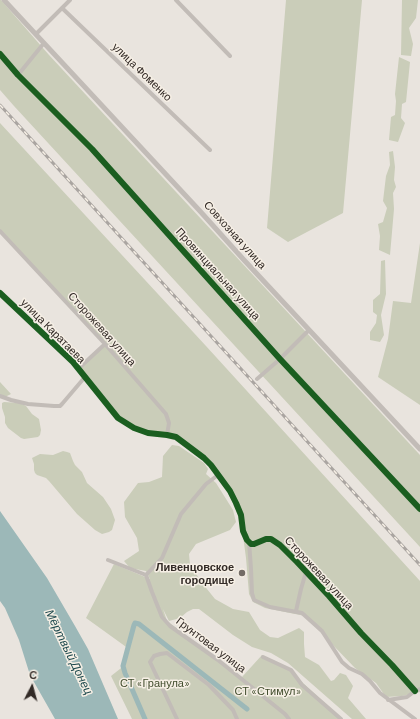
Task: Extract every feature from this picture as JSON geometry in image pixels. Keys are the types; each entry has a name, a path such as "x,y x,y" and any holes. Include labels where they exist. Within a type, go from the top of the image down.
{"street":[{"name":"Совхозная улица","path":"4,0 200,210 420,450"},
{"path":"36,34 70,0"},
{"path":"176,0 230,56"},
{"name":"улица Фоменко","path":"62,8 210,150"},
{"path":"18,75 44,43"},
{"name":"Провинциальная улица","path":"0,54 18,75 92,149 280,359 420,509"},
{"name":"Сторожевая улица","path":"0,231 105,344 166,414 169,423 168,435"},
{"name":"улица Каратаева","path":"0,293 73,362 118,418 134,428 148,433 168,435"},
{"path":"257,379 280,359 309,330"},
{"path":"78,369 105,344"},
{"path":"0,396 28,404 60,406 84,377"},
{"path":"168,435 176,437 211,464 230,491 241,514 243,531 249,542 252,593 254,600 270,607 302,613 322,631 342,662 362,674 388,700 415,719"},
{"path":"108,560 146,575 162,558 181,514 206,484 218,475"},
{"name":"Сторожевая улица","path":"249,542 254,544 266,539 271,539 280,545 329,596 360,633 392,665 415,691"},
{"path":"296,612 306,572"},
{"name":"Грунтовая улица","path":"146,575 162,617 170,626 218,660 285,714 289,719"},
{"path":"177,719 150,662 154,656 160,654 167,653 209,685 234,710 237,719"},
{"path":"263,657 291,670 302,685 341,719"},
{"path":"388,700 407,697 420,688"}],"green space":[{"path":"0,0 49,55 420,455 420,547 0,90"},
{"path":"286,0 362,0 343,213 288,242 267,228"},
{"path":"402,0 418,0 416,18 409,28 413,44 411,56 401,55"},
{"path":"399,57 410,62 406,102 402,104 401,118 405,123 398,142 389,140 391,117 395,115 395,94"},
{"path":"0,123 420,581 420,692 402,696 386,697 376,683 355,668 305,616 265,608 253,602 249,594 241,521 236,507 224,486 194,449 175,437 139,431 126,426 78,371 105,344 0,230"},
{"path":"393,151 395,167 394,180 396,187 393,193 394,209 390,255 379,250 380,236 378,224 383,222 387,208 383,201 386,176 390,165 389,152"},
{"path":"420,243 420,405 378,377 388,339 393,301 411,303"},
{"path":"385,260 386,294 381,315 384,335 380,342 370,340 370,332 376,323 377,315 373,312 373,300 380,294 381,261"},
{"path":"0,382 11,394 5,397 0,394"},
{"path":"2,403 20,403 26,406 32,414 39,419 41,430 40,435 38,437 24,439 8,428 5,423 2,408"},
{"path":"172,445 179,446 204,463 208,469 206,474 216,483 233,510 236,522 230,530 196,544 189,554 190,565 203,584 215,599 233,609 249,612 260,630 270,637 278,638 299,628 304,632 305,657 319,665 331,681 334,680 340,673 346,675 353,686 348,698 366,719 352,719 288,663 271,653 252,647 233,635 199,609 193,609 180,618 169,621 163,609 167,621 242,677 262,655 289,670 342,719 132,719 111,676 125,665 129,649 86,618 114,564 150,579 146,571 130,568 124,561 139,551 137,538 125,517 124,502 138,483 149,482 162,477 163,456"},
{"path":"63,451 70,453 75,465 82,472 87,483 103,497 111,509 115,520 112,530 109,532 102,534 95,530 77,514 46,478 35,473 32,458 40,454 53,455"}],"water":[{"name":"Мёртвый Донец","path":"0,511 47,578 75,626 88,649 118,719 55,719 30,675 19,640 5,608 0,601"}],"waterway":[{"path":"145,719 123,666 135,623 139,624 247,709"}],"railway":[{"path":"0,105 420,565"}],"cycle path":[{"path":"0,54 18,75 92,149 280,359 420,509"},
{"path":"0,293 73,362 118,418 134,428 148,433 176,437 204,458 230,491 241,515 243,531 247,540 251,544 254,544 266,539 271,539 280,545 329,596 415,691"}],"place":[{"name":"Ливенцовское городище","path":"242,573"}],"park label":[{"name":"СТ «Гранула»","path":"155,683"},
{"name":"СТ «Стимул»","path":"268,691"}]}
